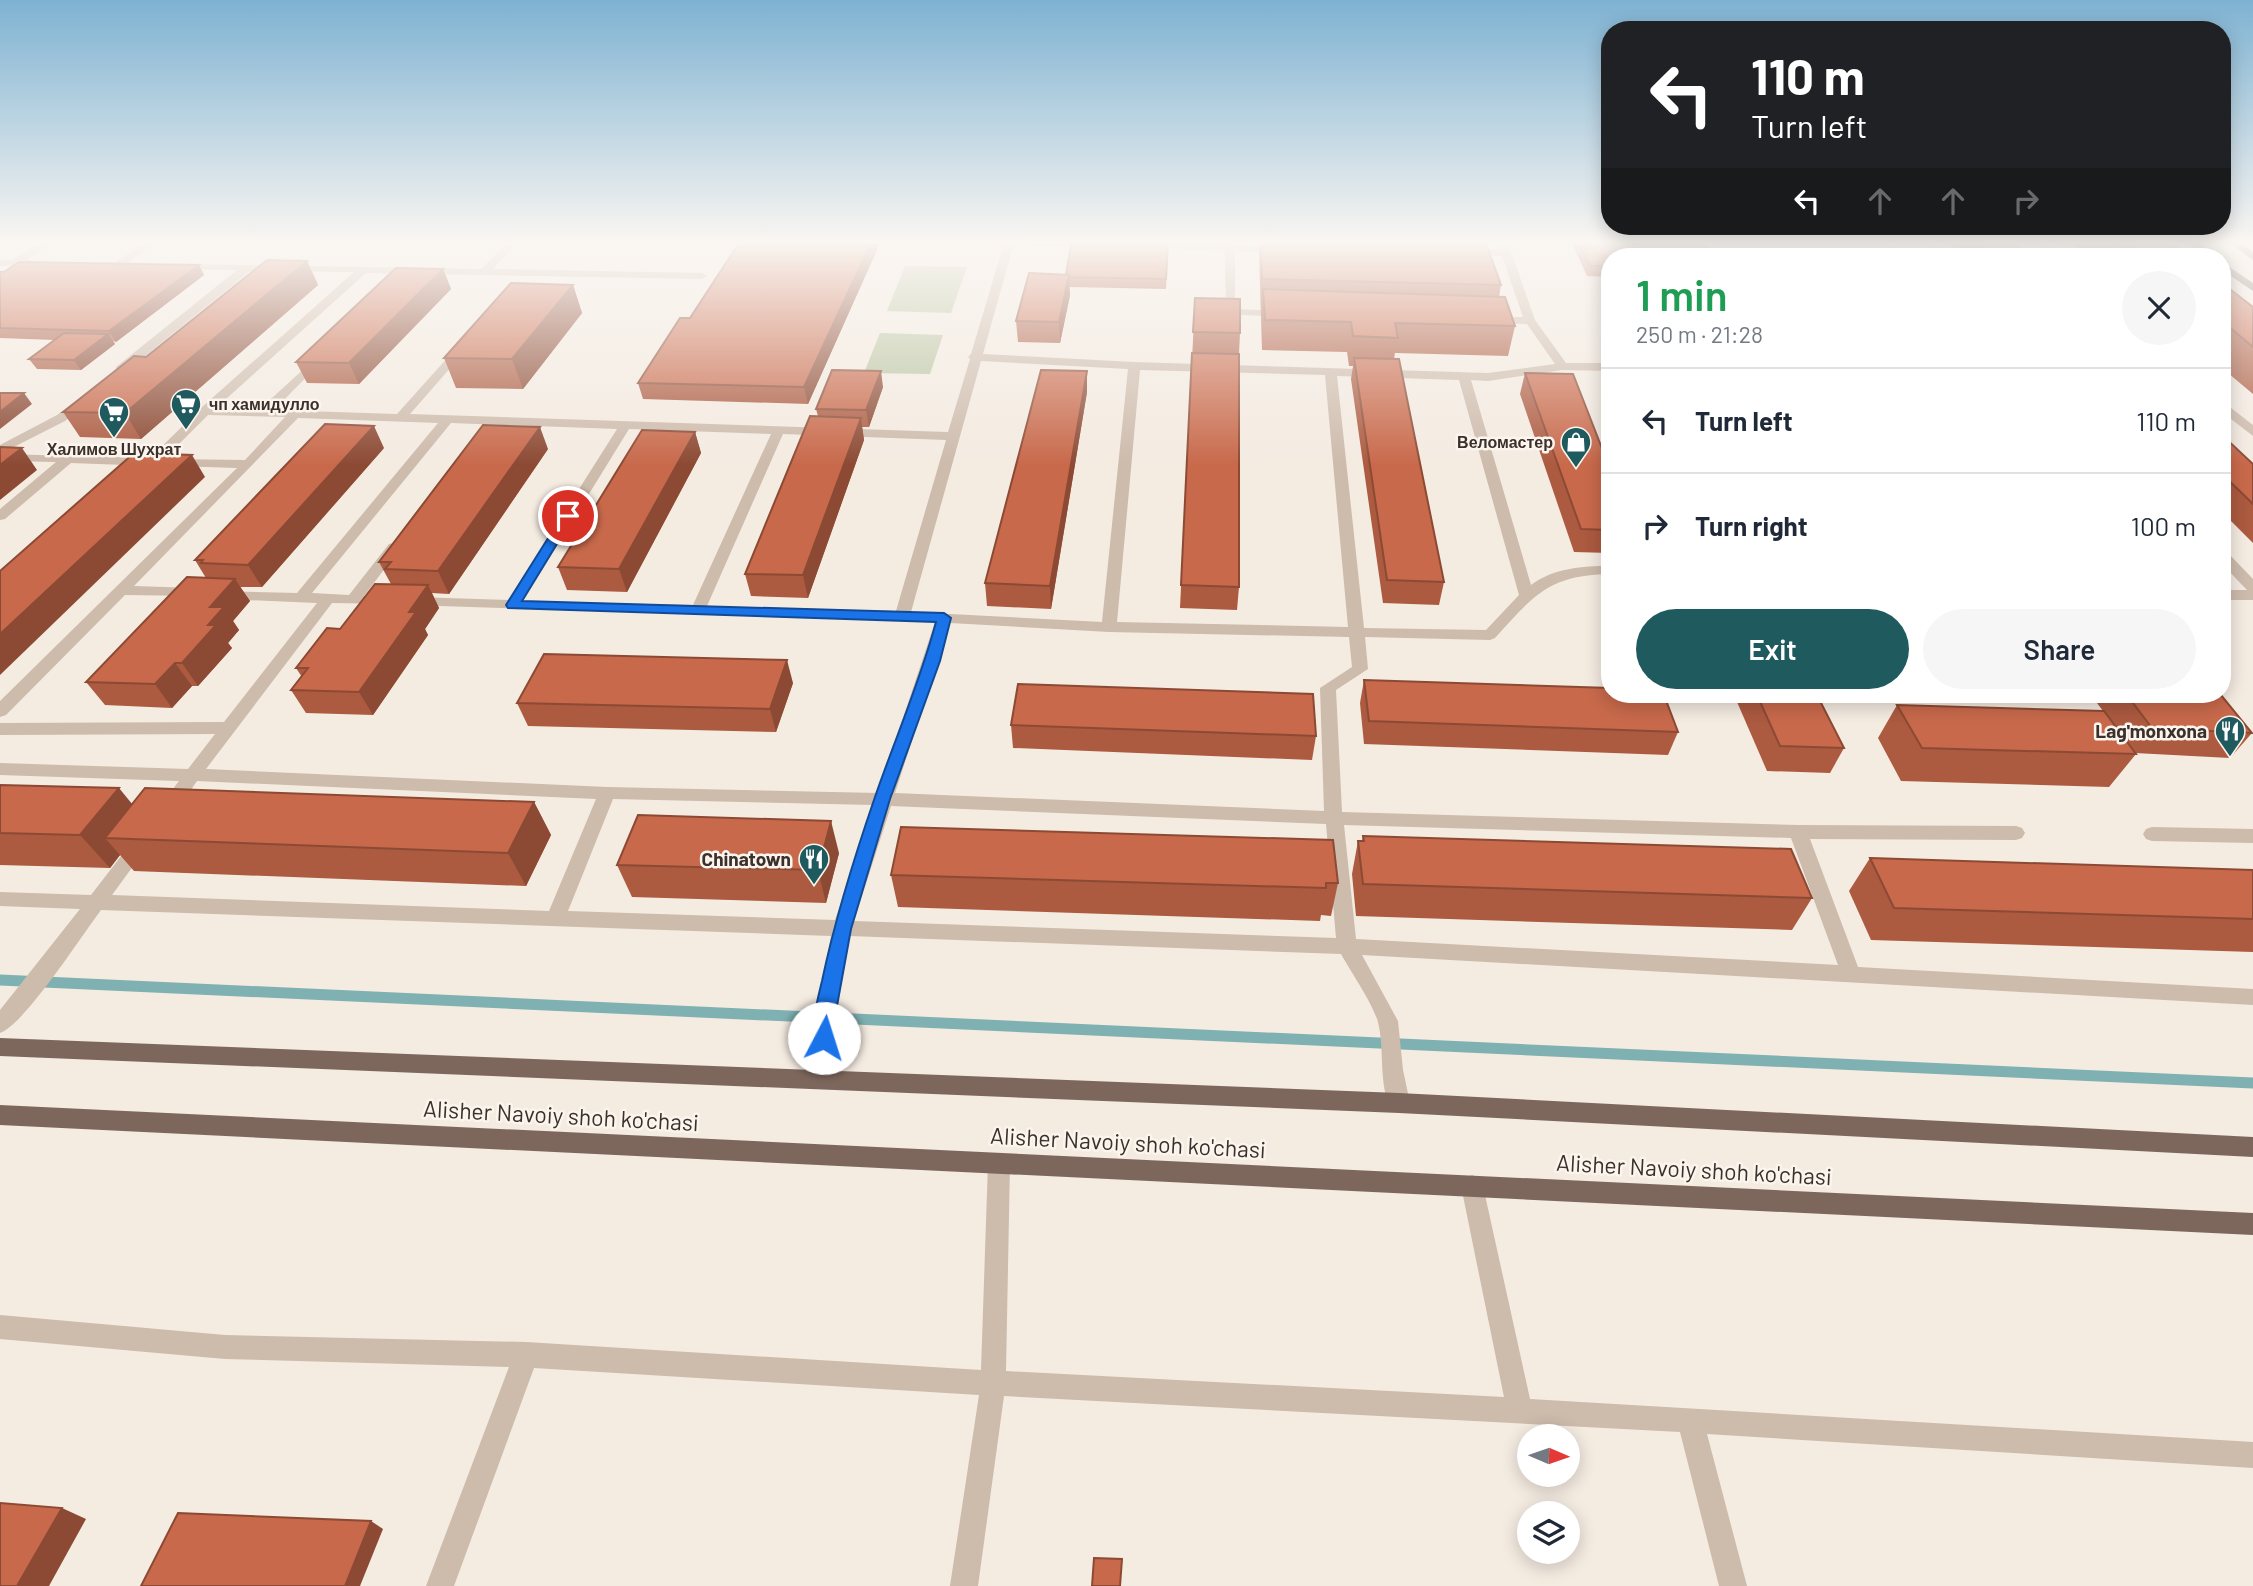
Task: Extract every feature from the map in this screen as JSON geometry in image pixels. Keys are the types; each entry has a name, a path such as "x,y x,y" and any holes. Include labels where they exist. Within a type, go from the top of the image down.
{"main road":[{"path":"0,1047 1399,1103 2253,1146"},
{"name":"Alisher Navoiy shoh ko'chasi","path":"0,1115 2253,1224"}],"street":[{"path":"113,376 186,317"},
{"path":"153,462 205,411 310,317"},
{"path":"902,616 986,317"},
{"path":"1529,317 1562,366"},
{"path":"1475,320 1530,321"},
{"path":"399,419 469,340"},
{"path":"262,414 330,347"},
{"path":"974,357 1134,366 1488,377 1562,366 1601,367"},
{"path":"1109,626 1134,366"},
{"path":"1331,372 1360,670 1328,688 1333,818 1347,946 1388,1021 1392,1070 1399,1103"},
{"path":"1464,376 1526,594"},
{"path":"0,450 61,418 92,393"},
{"path":"205,411 446,421 486,428 624,427 952,436"},
{"path":"2231,413 2253,432"},
{"path":"0,711 294,415"},
{"path":"300,598 446,421"},
{"path":"513,605 624,427"},
{"path":"698,610 778,432"},
{"path":"0,457 248,464"},
{"path":"0,516 68,459"},
{"path":"108,478 127,461"},
{"path":"354,600 405,533"},
{"path":"2231,565 2253,588"},
{"path":"121,590 354,600 902,616 1109,626 1490,635 1526,594 1567,571 1601,570"},
{"path":"2231,594 2253,595"},
{"path":"0,1024 22,1000 328,599"},
{"path":"814,1078 824,1038 827,1001 842,929 882,799 933,661 944,618"},
{"path":"0,729 229,728"},
{"path":"0,769 607,793 882,799 1333,818 1798,832 2016,833"},
{"path":"556,918 607,793"},
{"path":"1798,832 1851,974"},
{"path":"2152,834 2253,836"},
{"path":"0,899 1347,946 2253,997"},
{"path":"964,1586 993,1383 999,1163"},
{"path":"1472,1186 1520,1411"},
{"path":"0,1328 225,1347 526,1355 1690,1420 2253,1455"},
{"path":"440,1586 526,1355"},
{"path":"1690,1420 1733,1586"}],"green space":[{"path":"880,333 943,335 930,374 864,373"}],"building":[{"path":"0,317 128,317 109,331 0,328"},
{"path":"196,317 240,317 125,413 63,412 134,356 146,357"},
{"path":"344,317 395,317 349,363 296,362"},
{"path":"481,317 547,317 512,359 444,358"},
{"path":"837,317 804,387 638,383 680,318"},
{"path":"1017,317 1060,317 1059,322 1016,321"},
{"path":"1194,317 1240,317 1240,333 1193,332"},
{"path":"1265,317 1512,317 1515,326 1395,323 1398,338 1353,336 1351,322 1265,320"},
{"path":"2231,317 2253,317 2253,347 2231,329"},
{"path":"64,333 108,334 74,360 29,359"},
{"path":"1192,353 1239,354 1239,587 1181,585"},
{"path":"1354,358 1399,359 1444,582 1387,580"},
{"path":"832,370 881,371 866,410 816,409"},
{"path":"1041,370 1087,371 1050,586 985,583"},
{"path":"1525,373 1573,374 1601,446 1601,530 1581,529"},
{"path":"0,393 24,393 0,412"},
{"path":"810,416 861,418 803,575 745,574"},
{"path":"325,424 374,426 248,565 201,563 203,560 195,560"},
{"path":"483,425 540,427 438,571 385,569 391,562 379,562"},
{"path":"642,430 695,432 619,569 558,567"},
{"path":"2231,443 2253,464 2253,504 2231,483"},
{"path":"0,447 22,448 0,465"},
{"path":"134,453 192,455 0,634 0,571"},
{"path":"187,577 235,579 210,607 224,607 208,625 216,625 182,663 175,663 155,684 86,682"},
{"path":"375,584 428,585 409,612 416,612 359,692 291,690 308,668 296,668 327,628 340,629"},
{"path":"544,654 787,660 770,709 517,703"},
{"path":"1364,680 1601,688 1601,703 1667,703 1678,732 1369,721"},
{"path":"1018,684 1313,694 1316,736 1011,725"},
{"path":"1761,703 1821,703 1844,748 1780,746"},
{"path":"2133,703 2228,703 2252,733 2152,728"},
{"path":"1897,705 2104,711 2136,754 1922,748"},
{"path":"0,785 119,788 80,835 0,833"},
{"path":"145,788 534,802 508,853 105,838"},
{"path":"638,815 831,821 818,870 617,865"},
{"path":"901,827 1333,840 1338,883 1326,883 1326,888 891,875"},
{"path":"1363,836 1791,849 1812,898 1363,884 1358,841 1364,841"},
{"path":"1870,858 2253,870 2253,919 1894,908"},
{"path":"0,1503 62,1508 17,1586 0,1586"},
{"path":"178,1513 371,1521 345,1586 141,1586"},
{"path":"1094,1558 1122,1559 1120,1586 1092,1586"}],"waterway":[{"path":"0,980 2253,1083"}],"place":[{"name":"чп хамидулло","path":"186,431"},
{"name":"Халимов Шухрат","path":"114,439"},
{"name":"Веломастер","path":"1576,469"},
{"name":"Lag'monxona","path":"2230,758"},
{"name":"Chinatown","path":"814,886"}],"route":[{"path":"568,516 513,605 944,618 933,661 882,799 842,929 827,1001 824,1038"}]}
